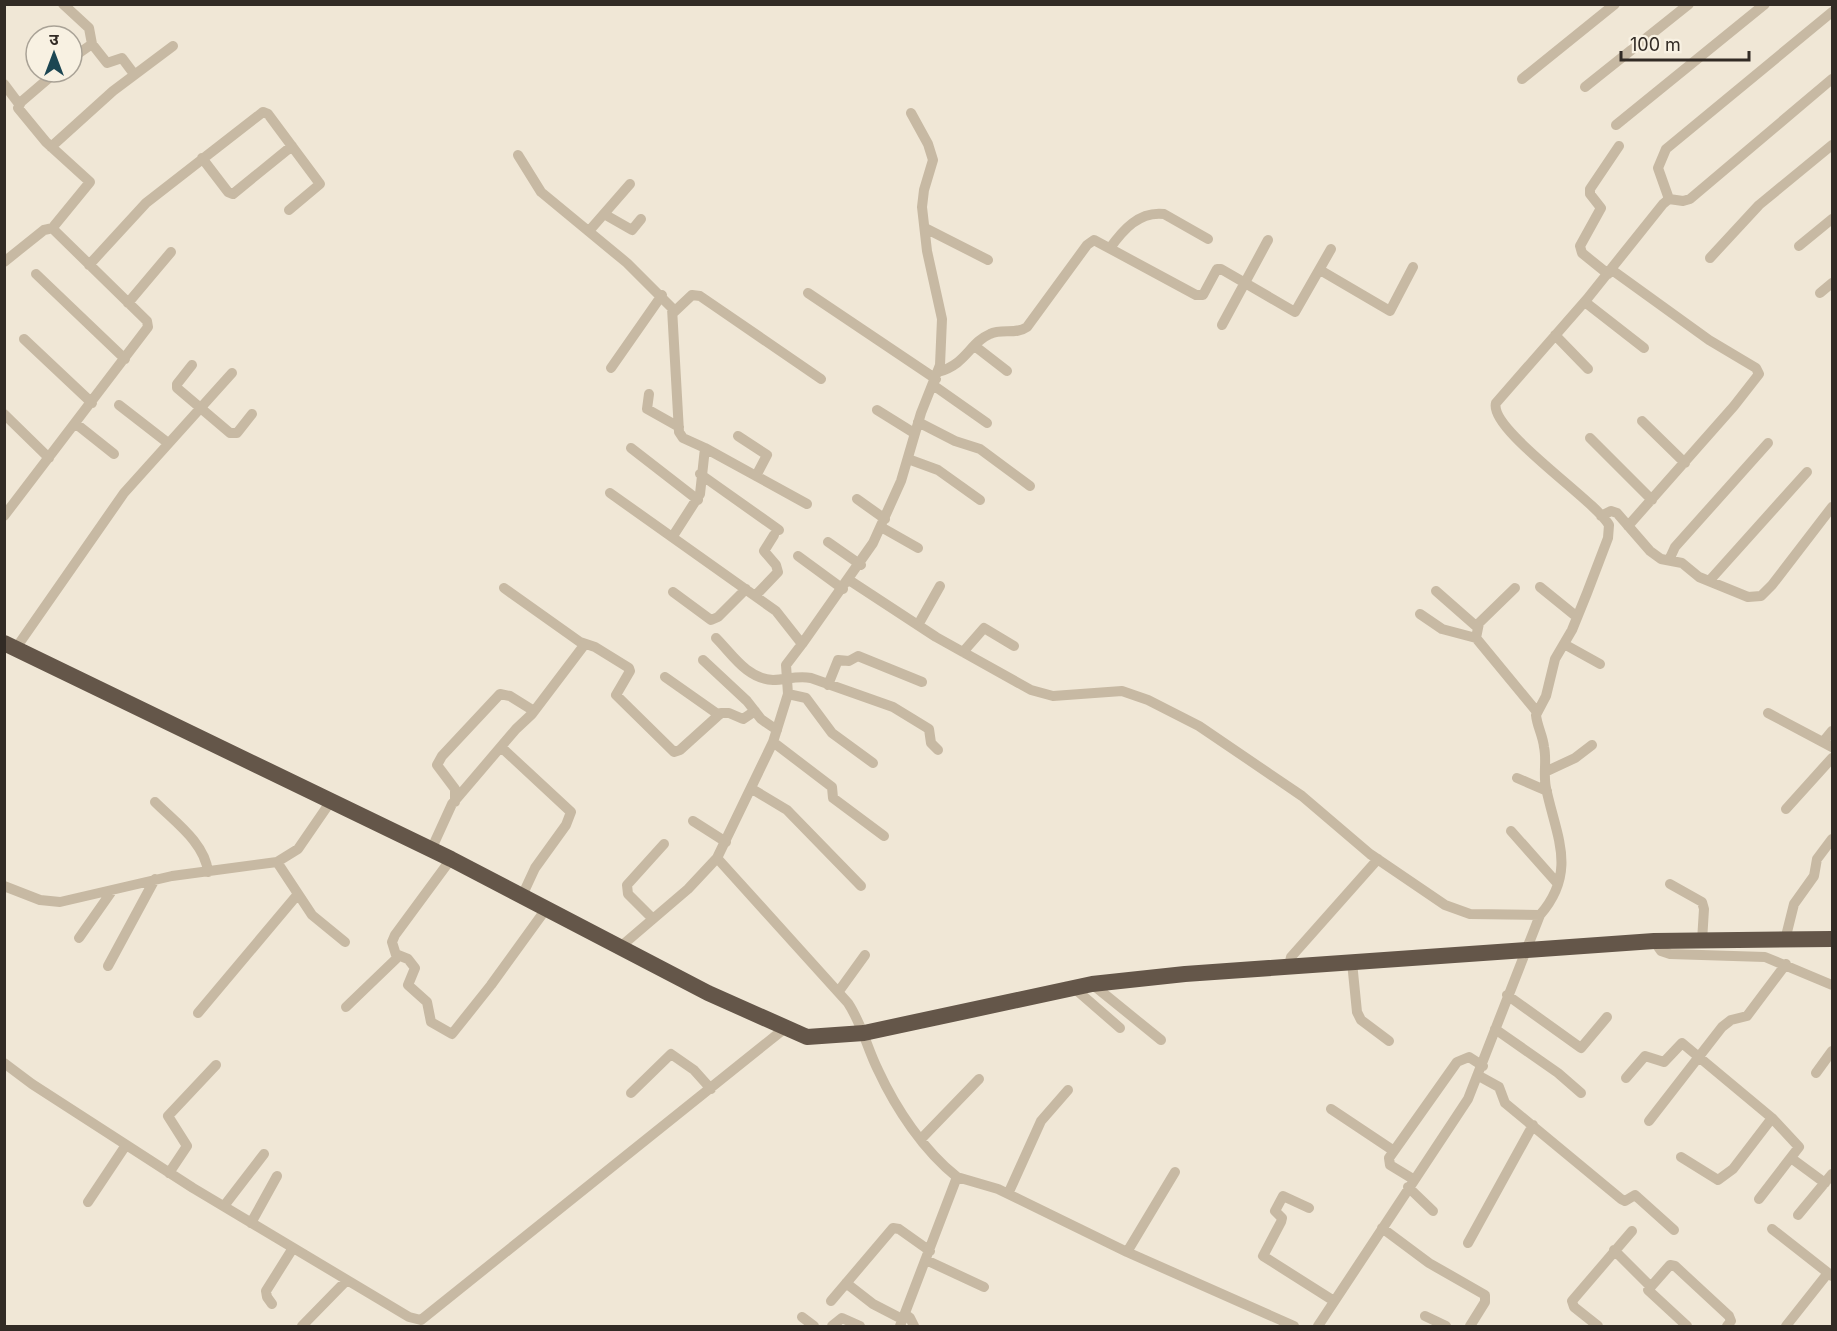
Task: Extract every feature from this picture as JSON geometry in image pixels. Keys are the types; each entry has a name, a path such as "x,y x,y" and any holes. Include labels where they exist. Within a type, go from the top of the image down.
{"highway":[{"path":"10,646 431,850 619,948 784,1029 807,1037 864,1033 1092,984 1289,963 1352,962 1654,942 1833,939"}],"street":[{"path":"63,4 89,28 92,44 107,63 120,57 134,74"},
{"path":"1522,79 1615,4"},
{"path":"1585,87 1689,4"},
{"path":"1616,125 1765,4"},
{"path":"1669,199 1658,168 1666,149 1833,12"},
{"path":"84,50 92,44"},
{"path":"51,147 134,74 173,46"},
{"path":"1669,199 1683,201 1690,199 1833,80"},
{"path":"4,84 19,104 19,111 51,147 90,182 53,228 44,230 4,262"},
{"path":"19,104 42,84"},
{"path":"89,265 146,203 263,112 268,114 320,186 289,210"},
{"path":"619,948 704,874 726,842 773,742 788,694 786,665 861,565 883,523 908,459 918,422 936,379 942,352 942,319 925,228 922,197 933,160 928,144 911,113"},
{"path":"1710,258 1759,205 1833,145"},
{"path":"202,159 228,192 233,194 292,146"},
{"path":"1619,146 1590,189 1590,194 1601,208 1580,246 1582,253 1709,340 1755,368 1759,374 1628,526"},
{"path":"518,155 541,192 662,295 674,312 679,427 683,438 807,504"},
{"path":"589,231 630,184"},
{"path":"1318,1326 1411,1183 1450,1129 1481,1071 1507,995 1527,950 1539,915 1552,898 1562,870 1562,849 1547,790 1545,747 1536,718 1546,696 1555,659 1577,617 1610,531 1607,521 1549,470 1495,411 1500,397 1585,302 1669,199"},
{"path":"604,214 632,230 641,219"},
{"path":"1110,248 1128,224 1158,214 1164,214 1208,239"},
{"path":"1799,246 1833,219"},
{"path":"4,516 148,327 147,321 53,228"},
{"path":"925,228 988,260"},
{"path":"1222,325 1268,240"},
{"path":"936,379 955,366 991,333 1019,331 1027,327 1090,242 1098,241 1196,296 1203,295 1219,268 1246,281 1295,312 1331,249"},
{"path":"128,303 171,252"},
{"path":"1320,270 1390,311 1413,267"},
{"path":"36,274 125,359"},
{"path":"1820,293 1833,283"},
{"path":"808,293 936,379 987,423"},
{"path":"611,368 662,295"},
{"path":"674,312 692,295 700,296 821,379"},
{"path":"1585,302 1644,348"},
{"path":"1555,335 1588,369"},
{"path":"24,339 92,403"},
{"path":"976,347 1007,371"},
{"path":"192,365 177,386 232,434 237,433 252,414"},
{"path":"10,646 124,493 232,373"},
{"path":"650,394 646,409 679,427"},
{"path":"119,405 168,442"},
{"path":"877,410 914,433"},
{"path":"4,414 49,458"},
{"path":"1642,420 1685,462"},
{"path":"918,422 955,441 980,449 1030,486"},
{"path":"75,423 114,454"},
{"path":"738,436 767,455 756,476"},
{"path":"1590,438 1652,500"},
{"path":"1669,561 1675,547 1768,443"},
{"path":"631,448 698,500"},
{"path":"673,536 698,500 705,448"},
{"path":"908,459 938,470 980,500"},
{"path":"1710,580 1807,472"},
{"path":"673,592 711,620 778,572 776,565 764,551 776,533 700,474"},
{"path":"610,493 776,611 802,644"},
{"path":"857,500 883,523 918,548"},
{"path":"1601,516 1614,511 1655,556 1683,563 1699,577 1748,597 1761,596 1772,585 1833,507"},
{"path":"828,542 861,565"},
{"path":"798,556 963,652 1042,694 1122,691 1148,700 1199,726 1302,796 1378,859 1457,911 1486,915 1539,915"},
{"path":"918,626 940,586"},
{"path":"1540,586 1577,617"},
{"path":"504,588 585,644 629,668 630,671 616,695 674,752 680,750 719,715 729,713 742,720 755,711"},
{"path":"1420,614 1451,632 1477,632 1515,588"},
{"path":"1436,591 1477,632 1537,712"},
{"path":"963,652 984,628 1014,646"},
{"path":"716,638 737,662 752,673 767,679 803,676 904,712 929,729 931,743 938,750"},
{"path":"431,850 455,801 534,711 585,644"},
{"path":"1564,644 1600,664"},
{"path":"828,685 838,660 849,661 858,656 922,682"},
{"path":"703,660 777,730"},
{"path":"665,677 719,715"},
{"path":"455,801 455,789 437,765 442,756 500,694 510,696 534,711"},
{"path":"788,694 806,699 832,734 873,763"},
{"path":"1768,713 1828,745 1833,731"},
{"path":"773,742 832,787 833,798 884,836"},
{"path":"1545,772 1575,758 1592,745"},
{"path":"501,747 572,812 566,825 535,868 522,896"},
{"path":"1786,809 1833,758"},
{"path":"1517,778 1547,790"},
{"path":"752,789 787,810 861,886"},
{"path":"4,886 39,900 53,902 112,891 155,879 277,862 298,849 331,801"},
{"path":"155,802 194,841 206,859 208,872"},
{"path":"693,821 726,842"},
{"path":"1511,831 1528,847 1539,866 1558,884"},
{"path":"1785,939 1794,904 1814,876 1817,859 1833,839"},
{"path":"653,919 628,894 627,885 664,844"},
{"path":"717,858 839,991 856,1015 884,1083 939,1163 957,1178 1008,1194 1127,1252 1294,1326"},
{"path":"1289,963 1378,859"},
{"path":"398,956 392,942 394,934 451,860"},
{"path":"277,862 315,918 345,942"},
{"path":"108,966 155,879"},
{"path":"1670,884 1699,899 1704,905 1702,941"},
{"path":"78,938 112,891"},
{"path":"198,1013 298,894"},
{"path":"398,956 408,958 415,968 408,985 427,1002 431,1022 452,1034 546,909"},
{"path":"1654,942 1665,953 1750,955 1786,964 1833,985"},
{"path":"346,1007 398,956"},
{"path":"839,991 865,956"},
{"path":"1352,962 1357,1012 1361,1020 1389,1041"},
{"path":"1649,1121 1726,1023 1748,1016 1786,964"},
{"path":"1092,984 1161,1040"},
{"path":"1074,988 1120,1028"},
{"path":"1507,995 1581,1048 1607,1017"},
{"path":"4,1063 32,1084 169,1173 251,1223 409,1317 424,1319 784,1029"},
{"path":"1495,1029 1558,1072 1581,1094"},
{"path":"1626,1078 1645,1056 1664,1062 1680,1043 1772,1118 1798,1145 1791,1158 1759,1199"},
{"path":"1816,1073 1833,1051"},
{"path":"631,1093 672,1054 694,1070 711,1089"},
{"path":"1433,1211 1411,1183 1390,1165 1389,1158 1461,1058 1469,1057 1499,1087 1505,1103 1621,1199 1624,1201 1635,1195 1674,1230"},
{"path":"169,1173 187,1146 168,1116 216,1065"},
{"path":"921,1139 979,1079"},
{"path":"1008,1194 1041,1121 1068,1090"},
{"path":"1331,1108 1394,1151"},
{"path":"1681,1157 1718,1180 1733,1169 1772,1118"},
{"path":"1468,1243 1533,1125"},
{"path":"88,1202 126,1145"},
{"path":"224,1206 264,1154"},
{"path":"1791,1158 1825,1183"},
{"path":"1127,1252 1175,1172"},
{"path":"1798,1215 1833,1174"},
{"path":"251,1223 277,1176"},
{"path":"902,1320 957,1178"},
{"path":"1309,1208 1283,1196 1275,1211 1282,1220 1263,1256 1334,1301"},
{"path":"831,1301 893,1228 899,1229 928,1256 984,1287"},
{"path":"1382,1228 1429,1263 1485,1295 1485,1302 1470,1326"},
{"path":"1772,1229 1830,1275 1786,1326"},
{"path":"1598,1326 1574,1306 1572,1301 1632,1231"},
{"path":"272,1304 267,1297 267,1288 293,1248"},
{"path":"1614,1250 1650,1286"},
{"path":"1687,1326 1649,1292 1650,1286 1667,1266 1673,1265 1729,1316 1731,1321 1727,1326"},
{"path":"302,1326 347,1280"},
{"path":"846,1283 873,1304 902,1320 910,1318 914,1326"},
{"path":"1425,1316 1446,1326"},
{"path":"802,1317 814,1326"},
{"path":"832,1326 842,1318 860,1326"}]}
